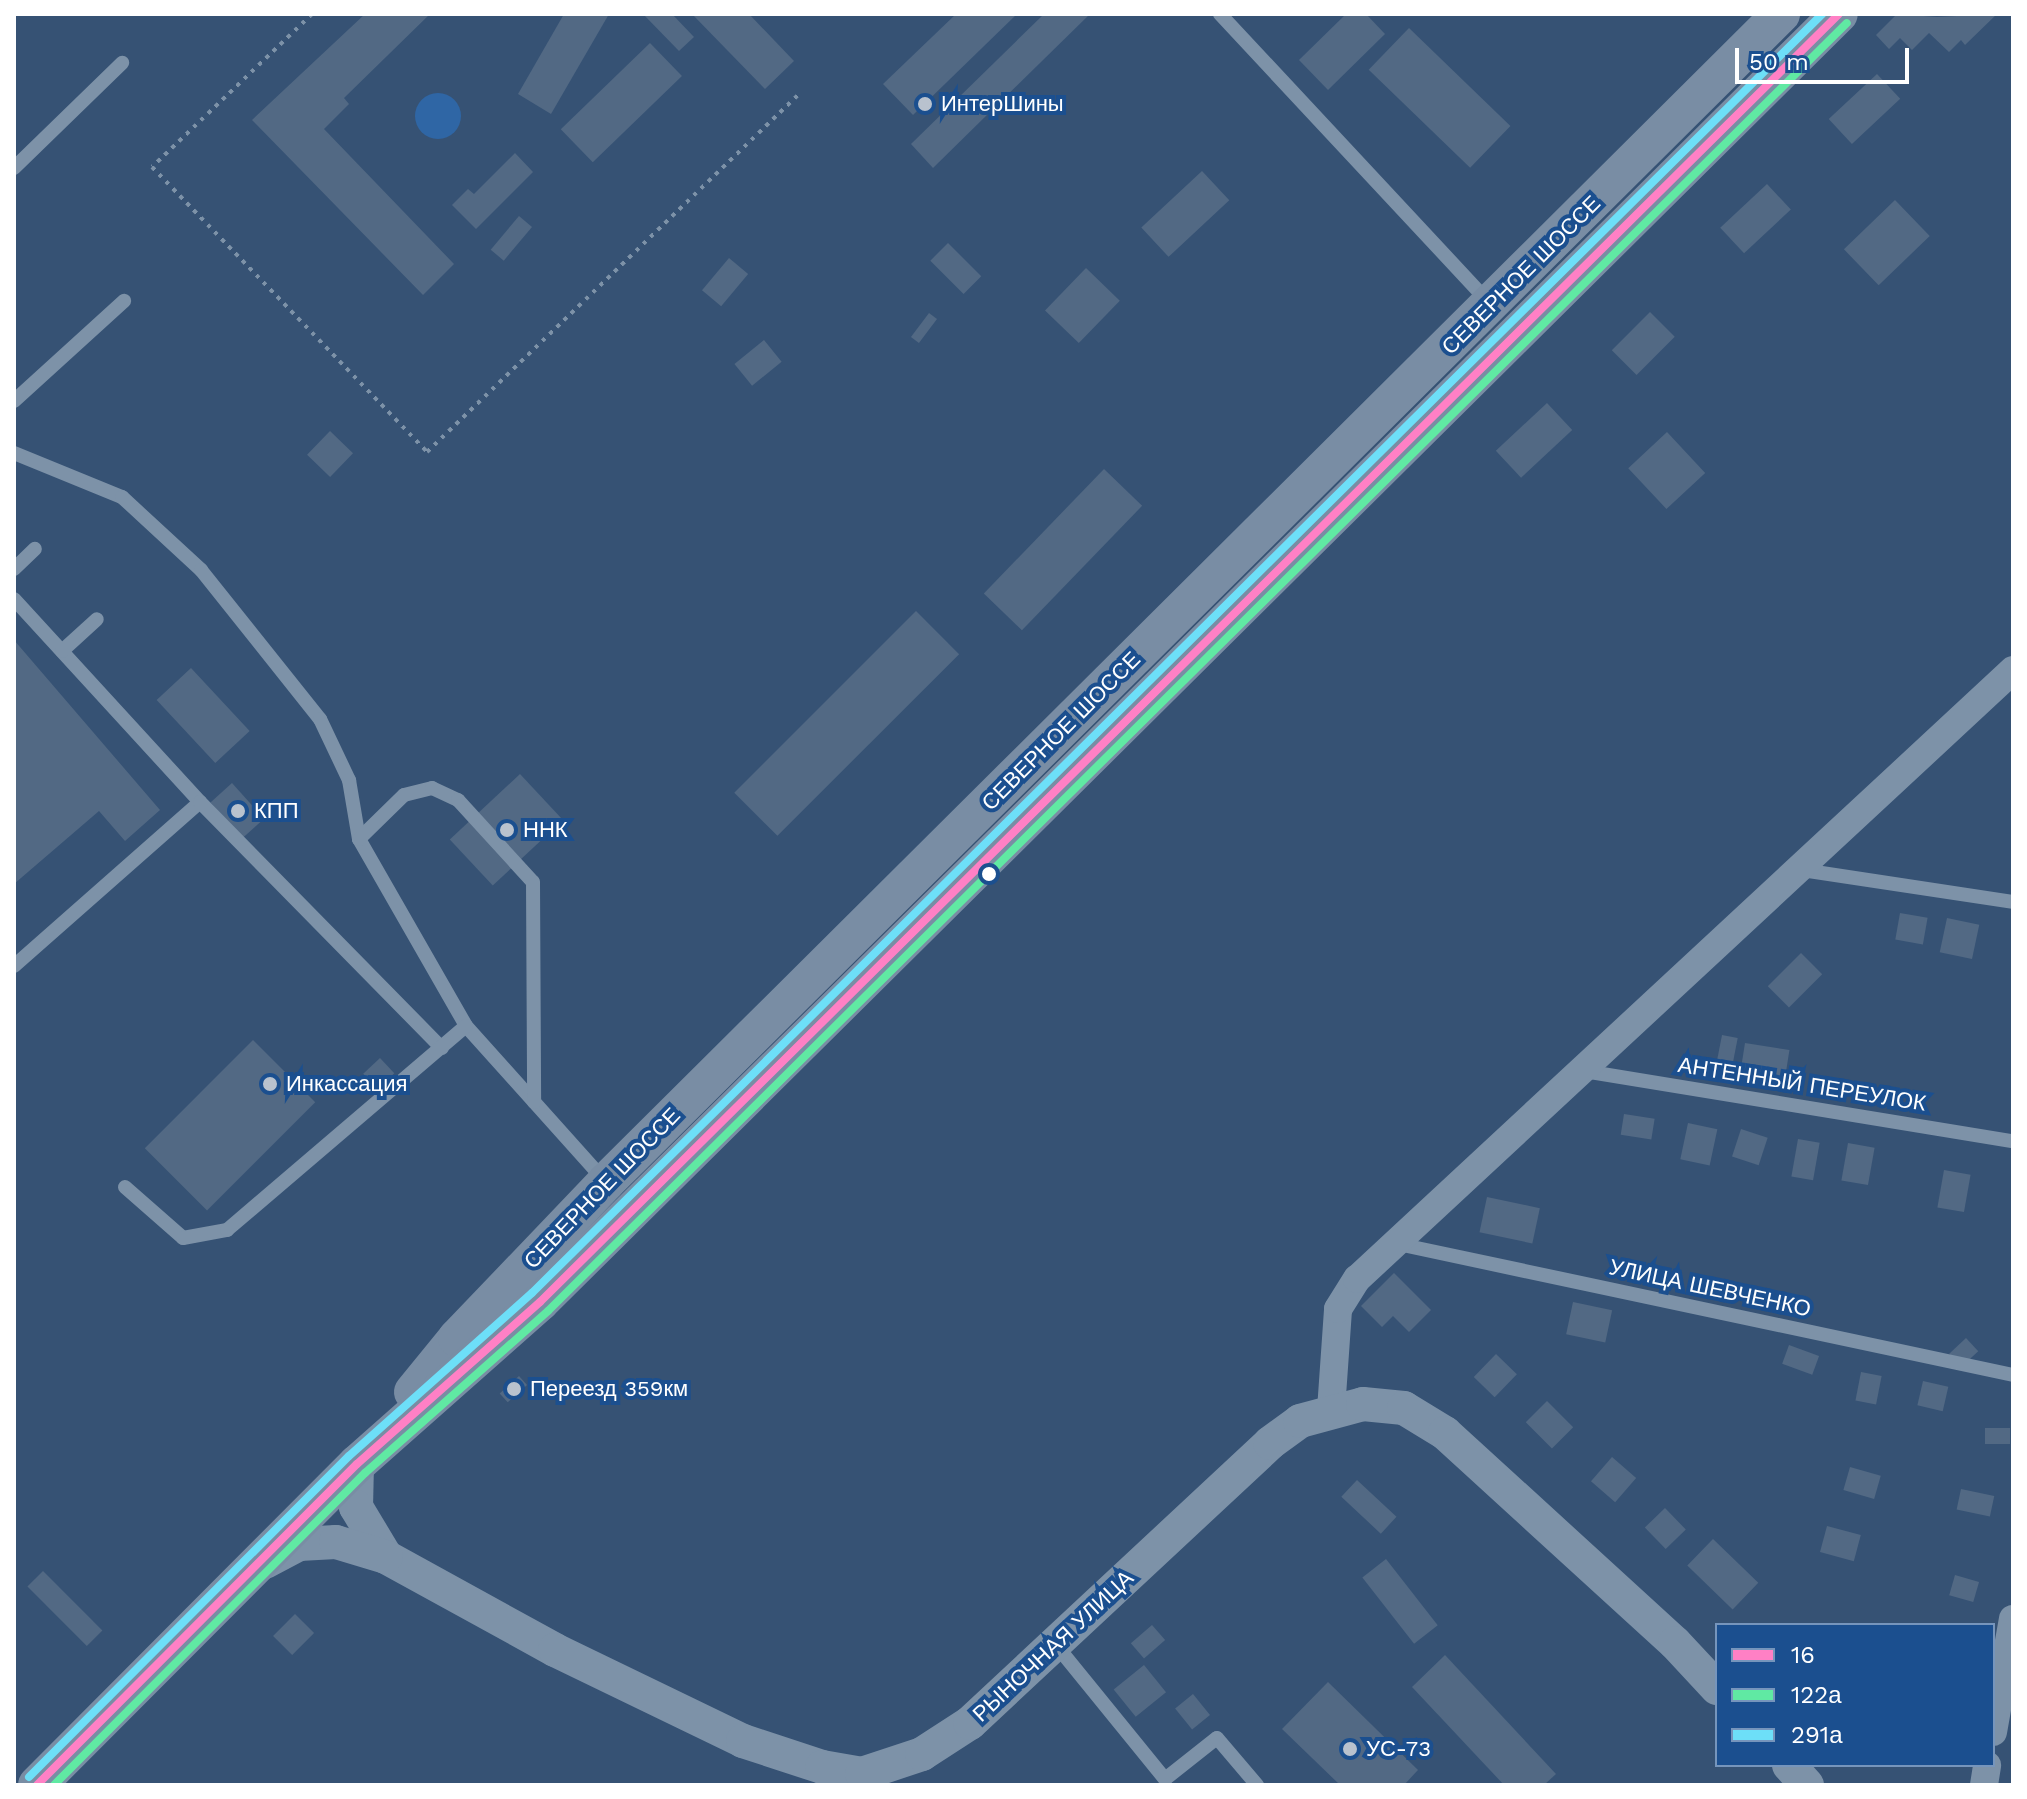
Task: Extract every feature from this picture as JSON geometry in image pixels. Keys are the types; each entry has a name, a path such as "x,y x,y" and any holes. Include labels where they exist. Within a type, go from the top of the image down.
{"main road":[{"name":"СЕВЕРНОЕ ШОССЕ","path":"357,1464 457,1338 606,1182 1492,305 1781,14"},
{"name":"СЕВЕРНОЕ ШОССЕ","path":"37,1785 357,1464 442,1392 632,1211 1839,14"},
{"path":"1492,305 1520,333"}],"street":[{"path":"1331,1410 1334,1332 1343,1295 2013,670"},
{"name":"РЫНОЧНАЯ УЛИЦА","path":"252,1570 299,1544 336,1542 386,1557 555,1650 707,1724 786,1757 856,1779 922,1754 958,1731 1056,1645 1270,1443 1300,1421 1331,1410 1363,1404 1404,1408 1445,1433 1675,1643 1715,1686"},
{"path":"357,1464 356,1507 386,1557"},
{"path":"1995,1721 2013,1619"},
{"path":"1791,1767 1807,1785"}],"lane":[{"path":"1220,14 1492,305"},
{"path":"14,168 122,63"},
{"path":"14,401 124,301"},
{"path":"14,453 122,497 201,570 320,719 349,780 359,839 466,1026 632,1211"},
{"path":"14,569 35,549"},
{"path":"14,599 200,802 442,1048"},
{"path":"62,651 97,619"},
{"path":"359,839 404,795 432,788 458,800 533,882 534,1102"},
{"path":"14,966 200,802"},
{"path":"1802,870 2013,902"},
{"path":"125,1187 183,1238 227,1230 466,1026"},
{"name":"АНТЕННЫЙ ПЕРЕУЛОК","path":"1584,1071 2013,1141"},
{"name":"УЛИЦА ШЕВЧЕНКО","path":"1398,1244 2013,1375"},
{"path":"1056,1645 1160,1782 1217,1738 1257,1785"}],"path":[{"path":"312,14 152,167 427,452 799,94"}],"shaded area":[{"path":"438,93 455,99 461,116 455,133 438,139 421,133 415,116 421,99"}],"building":[{"path":"365,14 430,14 344,98 349,104 324,129 454,264 423,295 252,120"},
{"path":"564,14 609,14 551,114 518,94"},
{"path":"643,14 672,14 694,37 679,51"},
{"path":"692,14 749,14 794,61 765,89"},
{"path":"956,14 1017,14 913,115 883,84"},
{"path":"1044,14 1090,14 933,168 911,144"},
{"path":"1346,14 1366,14 1385,34 1328,90 1299,60"},
{"path":"1897,14 1937,17 1997,14 1965,45 1961,40 1949,52 1929,33 1912,50 1900,38 1889,49 1876,35"},
{"path":"1409,28 1510,126 1470,168 1369,70"},
{"path":"650,43 682,76 593,162 561,129"},
{"path":"1877,74 1900,99 1852,144 1829,119"},
{"path":"515,153 533,172 476,229 452,205 468,189 474,194"},
{"path":"1202,171 1229,200 1169,257 1141,228"},
{"path":"1767,184 1791,210 1744,253 1720,228"},
{"path":"1895,200 1930,236 1879,285 1844,249"},
{"path":"519,216 532,227 504,261 491,250"},
{"path":"948,243 981,276 964,294 930,261"},
{"path":"729,258 748,274 721,306 702,290"},
{"path":"1086,268 1120,301 1079,343 1045,310"},
{"path":"1650,312 1675,337 1637,375 1612,350"},
{"path":"929,313 937,319 919,343 911,337"},
{"path":"764,340 782,362 752,386 734,364"},
{"path":"1547,403 1572,430 1521,478 1496,451"},
{"path":"330,431 353,453 330,477 307,455"},
{"path":"1667,432 1705,473 1666,509 1628,468"},
{"path":"1104,469 1142,506 1022,630 984,593"},
{"path":"916,611 959,654 777,836 734,793"},
{"path":"14,640 160,810 125,841 99,811 14,884"},
{"path":"191,668 250,731 215,763 157,700"},
{"path":"520,774 563,820 493,886 450,839"},
{"name":"КПП","path":"232,783 264,819 243,838 210,802"},
{"path":"1900,913 1928,918 1923,944 1895,940"},
{"path":"1947,918 1979,925 1972,959 1940,952"},
{"path":"1801,953 1822,974 1789,1007 1768,986"},
{"path":"1722,1035 1738,1038 1730,1075 1715,1072"},
{"path":"253,1040 315,1102 207,1210 145,1148"},
{"path":"1745,1043 1789,1050 1785,1077 1741,1070"},
{"path":"380,1058 394,1073 378,1089 363,1074"},
{"path":"1624,1114 1655,1119 1651,1140 1621,1135"},
{"path":"1688,1123 1717,1129 1710,1165 1680,1159"},
{"path":"1741,1129 1768,1138 1759,1165 1732,1157"},
{"path":"1798,1139 1820,1143 1813,1180 1791,1176"},
{"path":"1848,1143 1875,1148 1868,1185 1841,1180"},
{"path":"1944,1170 1971,1175 1964,1212 1937,1207"},
{"path":"1487,1197 1540,1208 1532,1243 1480,1232"},
{"path":"1394,1273 1431,1310 1409,1332 1393,1316 1382,1327 1361,1306"},
{"path":"1573,1302 1612,1310 1605,1343 1566,1334"},
{"path":"1966,1338 1978,1351 1961,1367 1949,1354"},
{"path":"1789,1345 1819,1356 1812,1375 1782,1364"},
{"path":"1496,1354 1517,1374 1495,1397 1474,1377"},
{"path":"1861,1372 1882,1376 1876,1404 1855,1400"},
{"name":"Переезд 359км","path":"519,1376 527,1385 508,1402 500,1393"},
{"path":"1923,1381 1948,1387 1943,1411 1917,1405"},
{"path":"1547,1401 1573,1427 1552,1448 1526,1422"},
{"path":"1985,1428 2010,1428 2010,1444 1985,1444"},
{"path":"1612,1457 1636,1478 1615,1502 1591,1481"},
{"path":"1850,1467 1881,1476 1874,1499 1843,1490"},
{"path":"1357,1480 1396,1517 1381,1534 1341,1497"},
{"path":"1961,1489 1994,1496 1990,1517 1957,1510"},
{"path":"1665,1508 1686,1530 1666,1549 1645,1527"},
{"path":"1827,1526 1861,1535 1854,1561 1820,1552"},
{"path":"1713,1539 1758,1583 1733,1609 1687,1566"},
{"path":"1386,1559 1438,1625 1414,1644 1362,1577"},
{"path":"43,1571 102,1630 87,1646 27,1587"},
{"path":"1955,1575 1979,1582 1973,1602 1949,1595"},
{"path":"295,1614 314,1633 292,1655 273,1636"},
{"path":"1152,1625 1165,1640 1144,1658 1131,1643"},
{"path":"1445,1655 1556,1774 1544,1785 1504,1785 1412,1687"},
{"path":"1144,1665 1166,1692 1136,1717 1114,1690"},
{"name":"УС-73","path":"1328,1682 1418,1770 1404,1785 1340,1785 1282,1729"},
{"path":"1193,1694 1210,1715 1192,1729 1175,1708"}],"transit line":[{"name":"291а","path":"29,1777 349,1456 532,1293 1822,14"},
{"name":"16","path":"37,1785 357,1464 540,1302 1839,14"},
{"name":"122а","path":"54,1785 365,1473 548,1311 1847,23"}],"place":[{"name":"ИнтерШины","path":"925,104"},
{"name":"КПП","path":"238,811"},
{"name":"ННК","path":"507,830"},
{"name":"Инкассация","path":"270,1084"},
{"name":"Переезд 359км","path":"514,1389"},
{"name":"УС-73","path":"1350,1749"}]}
